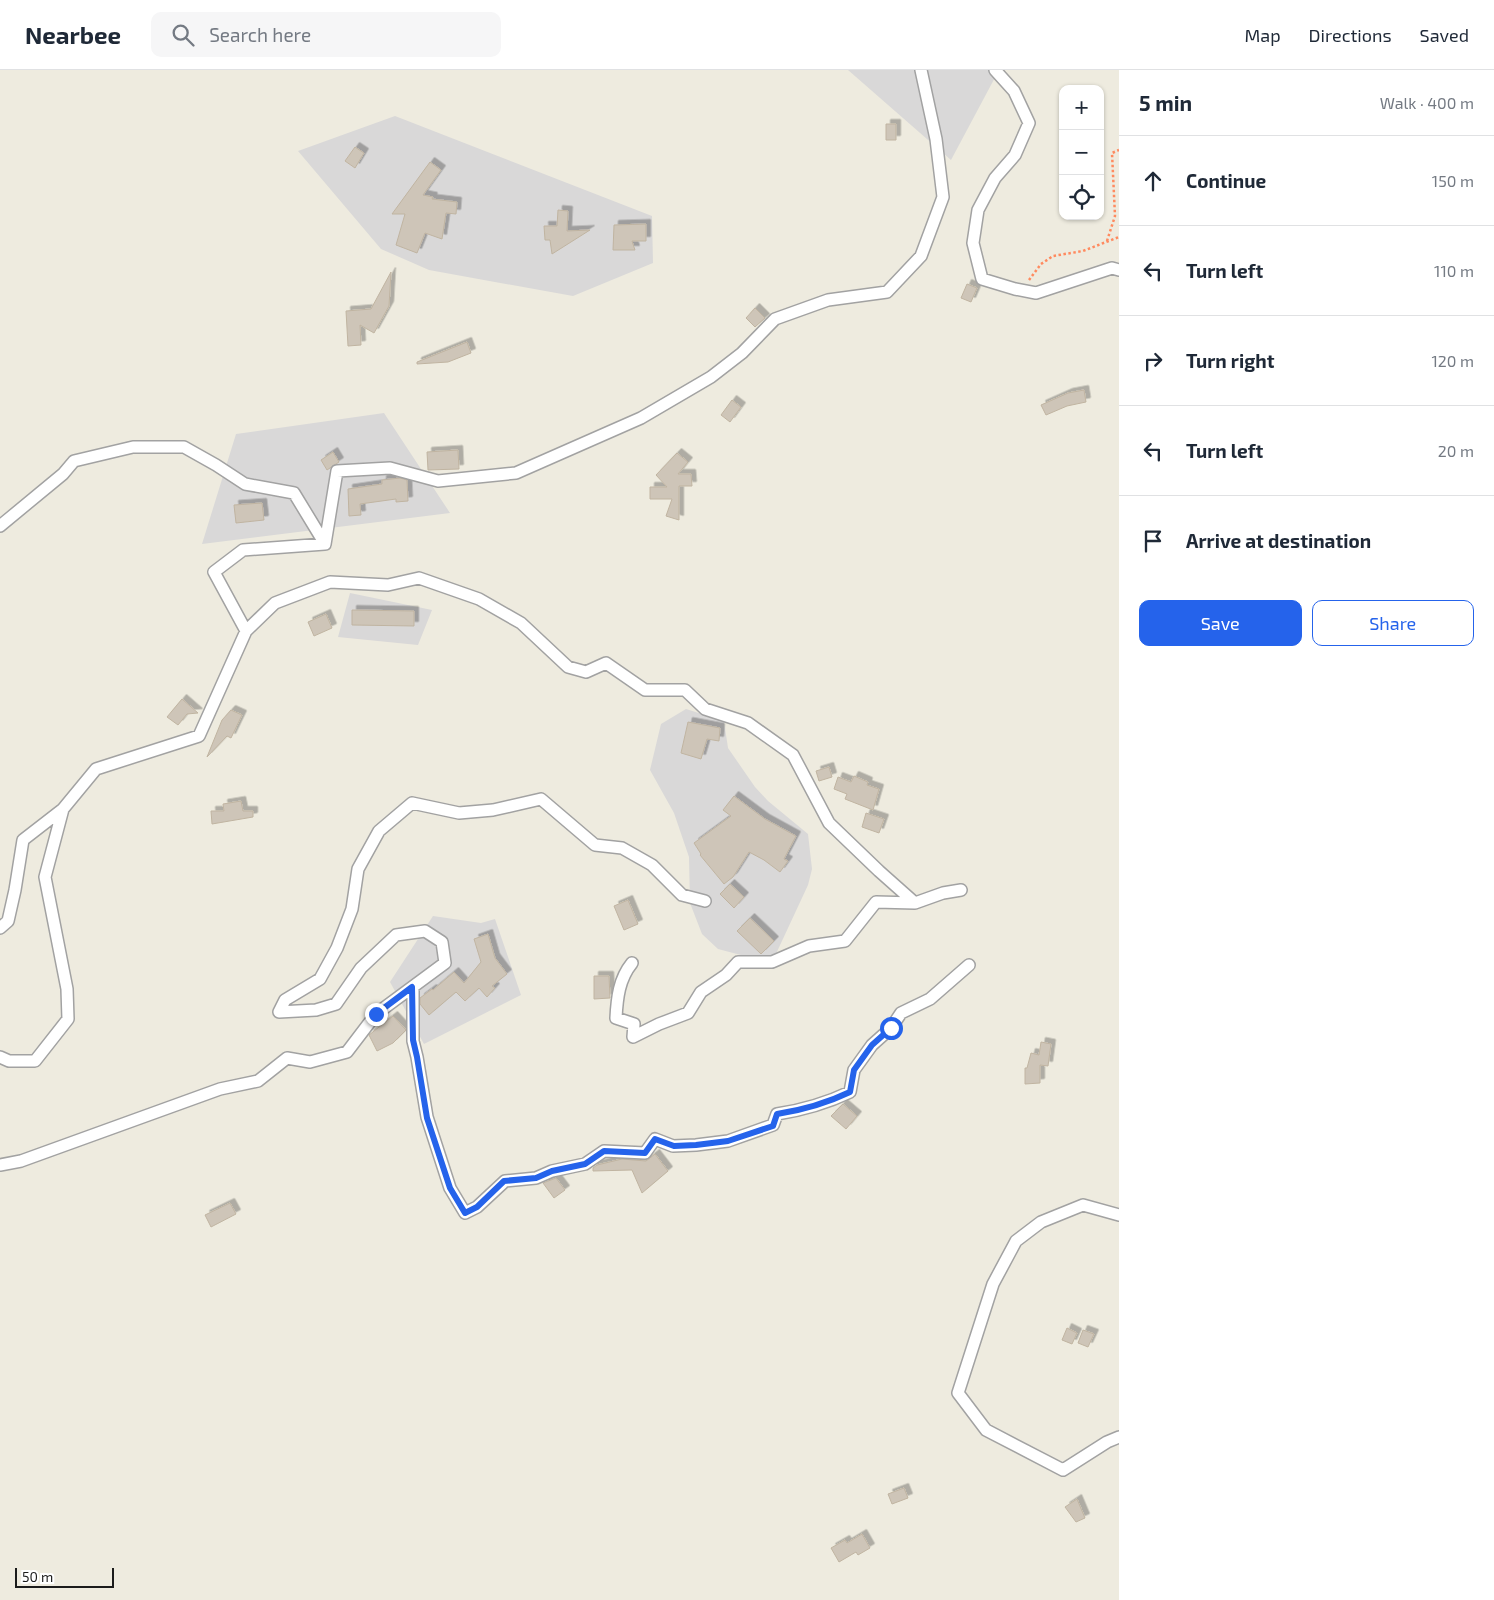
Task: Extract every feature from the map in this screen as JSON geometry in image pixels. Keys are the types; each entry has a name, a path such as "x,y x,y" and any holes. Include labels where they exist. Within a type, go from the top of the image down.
{"street":[{"path":"325,544 338,471 390,468 438,481 516,473 642,418 696,386 742,353 775,319 828,300 887,292 921,256 943,197 936,139 921,70"},
{"path":"995,70 1014,91 1029,123 1015,155 995,178 978,210 973,243 982,278 1014,290 1036,293 1112,268 1119,270"},
{"path":"0,526 63,474 74,460 133,447 184,447 216,464 245,484 294,493 325,544"},
{"path":"246,631 214,572 243,550 325,544"},
{"path":"0,928 8,921 23,840 63,809 96,769 199,736 246,631 275,603 330,582 388,585 419,578 479,599 521,623 568,667 586,672 606,664 645,690 685,690 705,709 748,723 793,755 829,823 879,872 915,903"},
{"path":"0,1165 30,1158 220,1089 258,1081 286,1058 310,1062 347,1052 376,1014 445,963 442,942 425,931 396,935 361,968 336,1004 316,1010 279,1012 285,1000 320,979 337,948 352,909 358,869 379,831 412,803 459,813 493,810 541,799 595,845 622,848 652,865 682,895 705,901"},
{"path":"0,1058 9,1061 35,1061 68,1019 67,988 45,877 63,809"},
{"path":"632,964 624,974 617,1000 616,1018 634,1024 633,1037 659,1024 688,1013 701,992 726,976 738,962 772,962 809,946 845,941 876,902 915,903 944,893 960,890"},
{"path":"412,987 413,1040 427,1118 450,1188 465,1213 477,1207 504,1181 536,1178 552,1171 585,1164 604,1151 645,1153 655,1139 674,1146 728,1141 773,1126 777,1114 798,1111 830,1102 850,1092 854,1070 872,1045 891,1028 901,1013 930,999 969,965"},
{"path":"1119,1215 1083,1205 1041,1222 1016,1241 994,1284 958,1394 986,1430 1063,1470 1107,1442 1119,1438"}],"path":[{"path":"1107,241 1115,216 1112,153 1119,150"},
{"path":"1014,290 1031,279 1041,264 1053,256 1083,251 1119,237"}],"shaded area":[{"path":"848,70 999,70 951,160"},
{"path":"395,116 652,216 653,263 573,296 429,270 381,249 298,151"},
{"path":"384,413 450,513 202,544 236,434"},
{"path":"350,593 432,610 418,645 338,637"},
{"path":"686,709 724,721 728,748 755,787 768,801 808,834 812,869 808,885 775,956 756,959 718,949 702,934 690,903 689,857 674,813 650,770 661,724"},
{"path":"433,916 481,923 495,919 521,995 424,1044 390,982"}],"building":[{"path":"886,124 896,124 896,140 886,140"},
{"path":"355,147 364,153 355,168 345,161"},
{"path":"430,162 441,170 423,195 433,197 432,199 457,202 456,214 446,213 442,239 425,233 417,253 396,245 405,214 392,214"},
{"path":"558,210 568,211 567,231 590,230 552,254 550,240 545,240 544,226 557,226"},
{"path":"646,224 646,241 632,241 635,250 613,250 614,225"},
{"path":"391,272 389,306 374,333 360,325 361,345 348,346 346,311 371,309"},
{"path":"967,284 977,288 971,302 961,298"},
{"path":"755,308 765,318 755,327 746,318"},
{"path":"467,342 471,353 448,362 417,364 417,362"},
{"path":"1084,390 1086,402 1067,406 1046,415 1041,405 1068,393"},
{"path":"732,400 741,407 730,422 721,415"},
{"path":"458,450 459,469 428,470 427,452"},
{"path":"333,452 339,462 327,470 321,460"},
{"path":"677,453 688,462 678,474 691,474 692,486 679,486 679,520 666,516 672,499 650,499 650,487 667,487 656,475"},
{"path":"400,478 407,480 408,501 396,502 396,499 360,504 361,515 349,516 348,489 382,484 382,480"},
{"path":"262,503 264,520 236,523 234,505"},
{"path":"352,610 414,611 414,626 352,625"},
{"path":"326,614 332,628 314,636 308,622"},
{"path":"182,699 198,713 187,714 178,725 167,717"},
{"path":"231,710 242,715 231,738 227,736 207,757 222,720"},
{"path":"688,722 720,728 719,741 707,739 701,759 681,753"},
{"path":"829,767 832,777 819,781 816,771"},
{"path":"854,776 868,782 867,785 879,789 873,810 845,799 847,794 834,789 838,777 851,782"},
{"path":"734,796 765,819 796,836 784,859 788,861 780,872 749,852 733,877 724,884 700,855 694,843 731,816 723,810"},
{"path":"241,801 243,811 253,811 253,817 212,824 211,811 224,811 223,804"},
{"path":"866,813 884,819 879,833 862,827"},
{"path":"730,884 744,897 734,908 720,894"},
{"path":"628,900 638,924 624,930 614,906"},
{"path":"750,918 774,941 761,954 737,931"},
{"path":"488,934 495,958 507,974 492,986 495,988 487,997 479,988 465,1001 456,992 429,1015 420,1004 420,998 433,990 454,972 464,983 481,962 474,939"},
{"path":"594,976 609,976 610,998 594,999"},
{"path":"393,1016 406,1030 393,1043 377,1051 369,1035"},
{"path":"1041,1042 1051,1044 1048,1066 1040,1065 1040,1083 1025,1084 1025,1068 1027,1068 1031,1053 1039,1055"},
{"path":"843,1104 857,1116 846,1129 831,1116"},
{"path":"655,1154 668,1171 642,1193 632,1170 593,1171 593,1168 597,1165 622,1159 646,1161"},
{"path":"556,1178 565,1190 554,1198 543,1183"},
{"path":"230,1203 236,1214 211,1227 205,1215"},
{"path":"1067,1328 1077,1333 1072,1344 1062,1340"},
{"path":"1083,1330 1094,1334 1088,1347 1078,1343"},
{"path":"904,1488 908,1498 892,1504 888,1494"},
{"path":"1077,1499 1085,1518 1076,1522 1065,1507"},
{"path":"862,1534 870,1548 858,1555 856,1552 839,1562 831,1548 845,1540 847,1543"}],"route":[{"path":"376,1014 412,987 413,1040 427,1118 450,1188 465,1213 477,1207 504,1181 536,1178 552,1171 585,1164 604,1151 645,1153 655,1139 674,1146 728,1141 773,1126 777,1114 798,1111 830,1102 850,1092 854,1070 872,1045 891,1028"}]}
